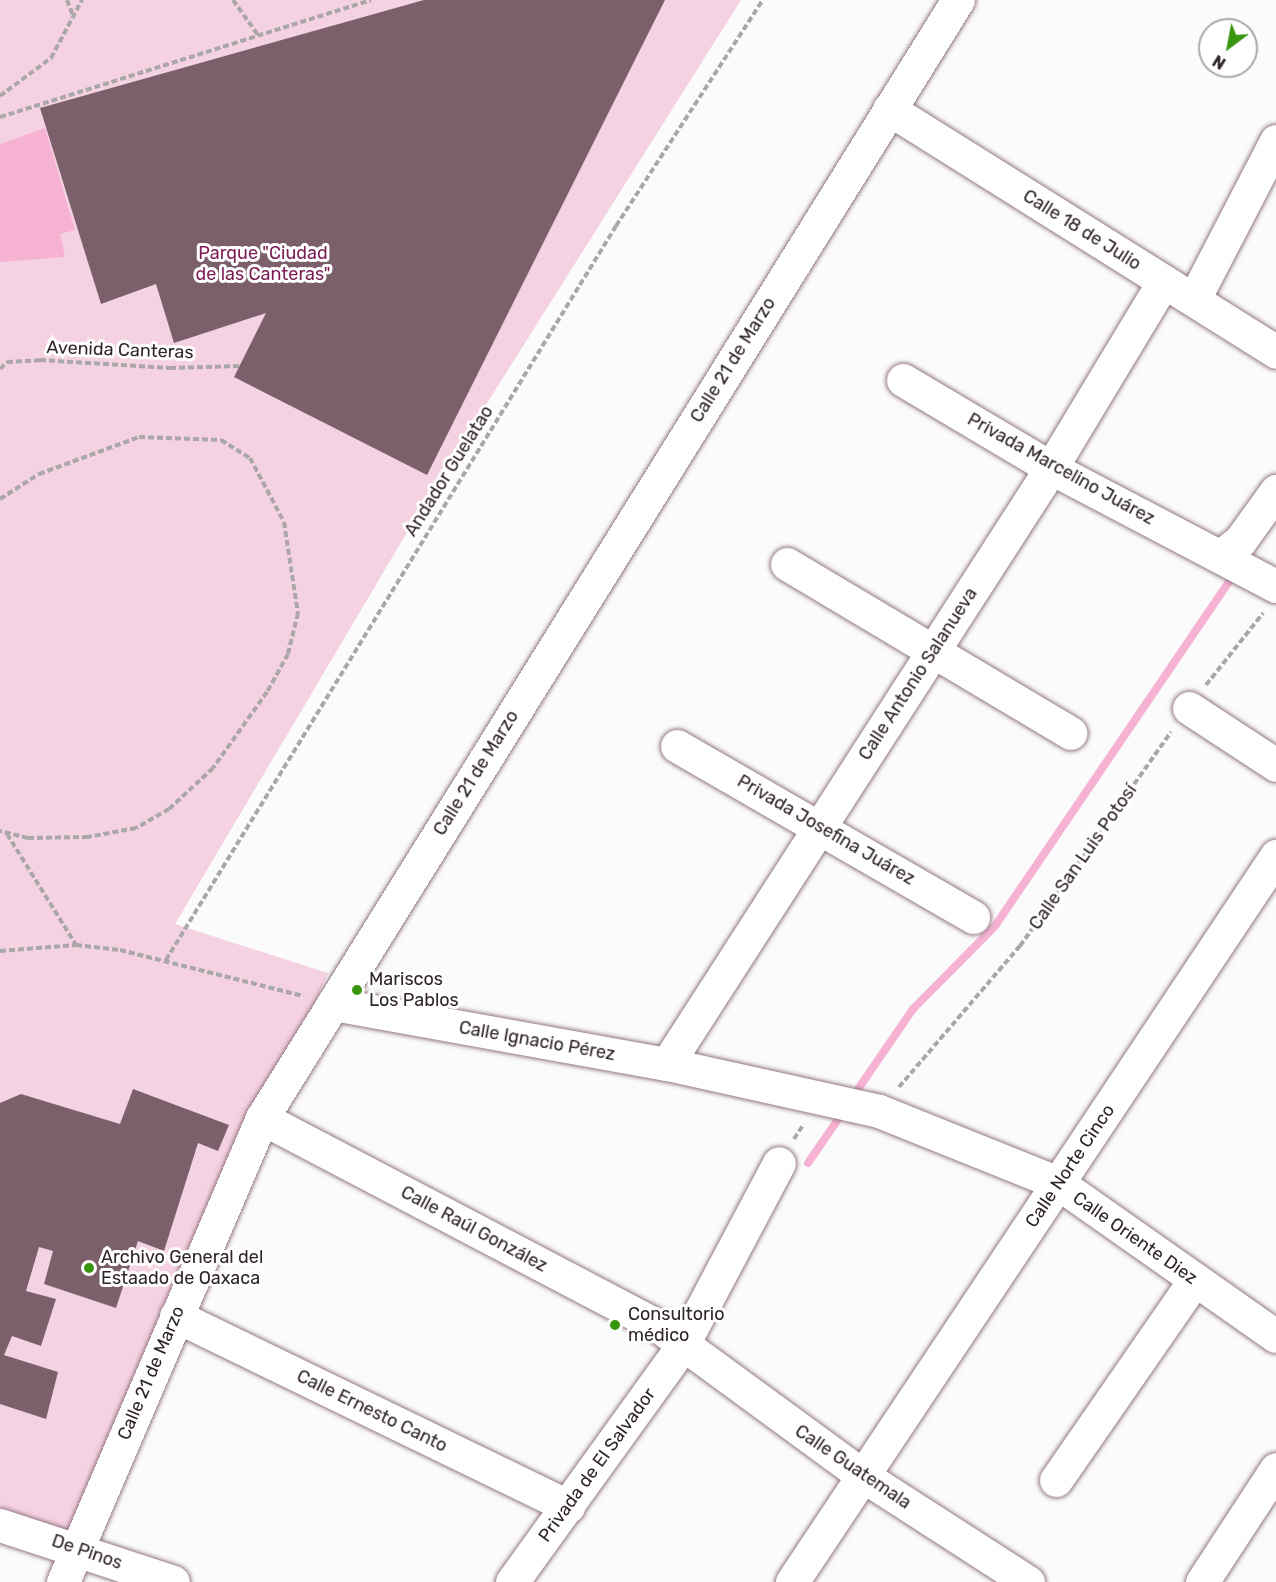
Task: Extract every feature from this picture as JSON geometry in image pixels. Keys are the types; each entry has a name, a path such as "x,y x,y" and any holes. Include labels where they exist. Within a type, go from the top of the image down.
{"street":[{"name":"Calle 21 de Marzo","path":"63,1582 262,1118 958,0"},
{"name":"Calle 18 de Julio","path":"889,109 1276,352"},
{"path":"1194,299 1276,141"},
{"name":"Calle Antonio Salanueva","path":"667,1064 1051,468 1164,281"},
{"name":"Privada Marcelino Juárez","path":"903,380 1051,468 1226,557 1270,590"},
{"path":"1226,557 1276,491"},
{"path":"787,564 931,653 1070,734"},
{"path":"1188,708 1276,765"},
{"name":"Privada Josefina Juárez","path":"677,746 820,825 973,917"},
{"name":"Calle Norte Cinco","path":"792,1582 865,1477 1276,856"},
{"name":"Calle Ignacio Pérez","path":"333,1004 667,1064 844,1103"},
{"name":"Calle Oriente Diez","path":"844,1103 1058,1184 1276,1336"},
{"name":"Calle Raúl González","path":"262,1118 657,1325 681,1348"},
{"path":"681,1348 779,1163"},
{"path":"1056,1480 1195,1279"},
{"name":"Calle Ernesto Canto","path":"176,1316 568,1506"},
{"name":"Calle Guatemala","path":"681,1348 865,1477 1028,1582"},
{"name":"Privada de El Salvador","path":"512,1582 681,1348"},
{"path":"1208,1580 1276,1469"},
{"name":"De Pinos","path":"0,1524 173,1582"}],"path":[{"path":"67,0 74,18"},
{"path":"0,96 51,58 82,0"},
{"path":"233,0 258,35"},
{"path":"0,117 371,0"},
{"name":"Andador Guelatao","path":"166,960 616,226 763,0"},
{"name":"Avenida Canteras","path":"0,369 7,363 40,360 170,368 241,366"},
{"path":"0,499 39,474 139,436 221,440 250,458 284,522 298,613 288,654 267,692 213,768 169,809 136,828 88,837 7,834 0,831"},
{"name":"Calle San Luis Potosí","path":"779,1163 1020,946 1270,590"},
{"path":"7,834 76,945"},
{"path":"0,951 76,945 166,960 333,1004"}],"green space":[{"name":"Parque \"Ciudad de las Canteras\"","path":"0,0 741,0 428,497 175,924 328,973 63,1559 0,1537"}],"shaded area":[{"path":"45,128 75,230 60,234 65,257 0,262 0,144"}],"building":[{"path":"424,0 665,0 427,475 234,377 266,313 174,343 156,284 101,304 40,108"},
{"name":"Archivo General del Estaado de Oaxaca","path":"133,1089 229,1125 218,1151 198,1143 164,1251 138,1241 116,1308 44,1284 53,1251 39,1247 26,1291 56,1299 41,1346 12,1336 4,1355 58,1372 46,1419 0,1404 0,1103 21,1094 120,1124"}],"waterway":[{"path":"852,1098 913,1009 995,926 1236,572"},
{"path":"808,1163 843,1112"}],"place":[{"name":"Mariscos Los Pablos","path":"357,990"},
{"name":"Archivo General del Estaado de Oaxaca","path":"89,1268"},
{"name":"Consultorio médico","path":"615,1325"}]}
